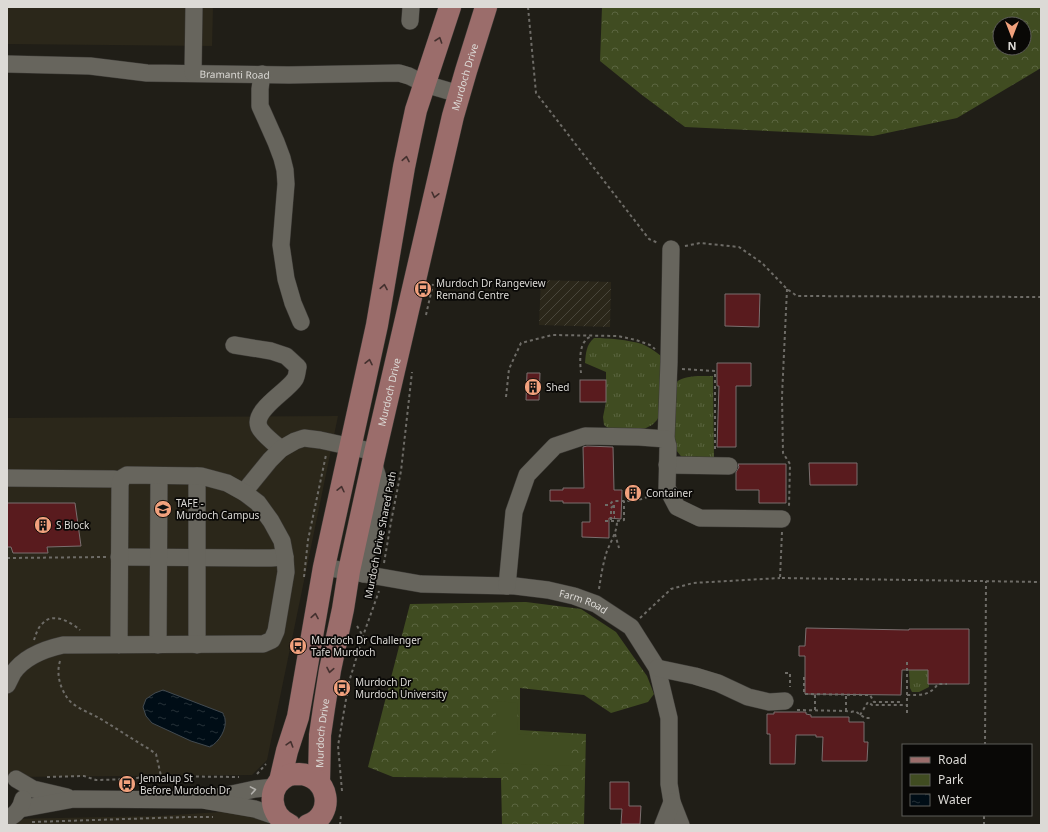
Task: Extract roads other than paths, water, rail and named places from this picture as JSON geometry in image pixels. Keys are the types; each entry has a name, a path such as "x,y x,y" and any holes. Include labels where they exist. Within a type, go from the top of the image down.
{"main road":[{"path":"283,822 275,810 273,796 298,717 324,567 377,325 404,167 416,110 450,7"},
{"name":"Murdoch Drive","path":"319,782 320,735 330,670 343,609 356,572 374,457 440,170 459,94 486,7"},
{"name":"Murdoch Drive","path":"278,784 287,776 295,774 304,774 319,782 324,789 326,805 315,823"}],"street":[{"path":"193,73 194,7"},
{"name":"Bramanti Road","path":"7,64 90,66 147,73 399,73 425,84 459,94"},
{"path":"262,74 260,106 276,142 285,170 286,184 281,244 286,279 293,303 302,322"},
{"path":"671,249 666,439 668,446 667,488 677,507 700,518 782,519"},
{"path":"234,345 271,351 286,356 298,367 296,378 287,389 264,409 258,420 261,431 281,449"},
{"path":"507,586 514,512 527,475 555,446 585,436 666,439"},
{"path":"245,493 248,487 270,460 281,449 304,438 351,447 374,457"},
{"path":"668,465 722,466"},
{"path":"7,685 14,672 28,659 45,649 63,645 263,644 272,640 276,631 286,572 285,557 282,542 271,520 258,503 245,493 227,483 202,476 127,475 122,478 120,484 119,644"},
{"path":"158,644 159,476"},
{"path":"197,476 197,644"},
{"path":"7,478 114,479 121,481"},
{"path":"119,557 285,557"},
{"name":"Farm Road","path":"324,567 421,584 507,586 548,590 574,596 596,604 631,627 657,668 668,718 669,784 672,802 681,825"},
{"path":"657,668 695,676 718,683 748,696 791,706"},
{"path":"10,774 33,789 74,799 203,800 255,808 283,822"},
{"path":"10,774 23,792 23,800 14,816"},
{"path":"203,800 278,784"},
{"path":"14,816 74,799"},
{"path":"663,825 672,802"}],"water":[{"path":"163,690 223,713 225,718 224,731 213,745 210,747 191,741 152,723 146,716 143,707 146,699"}],"place":[{"name":"Murdoch Dr Rangeview Remand Centre","path":"423,289"},
{"name":"Shed","path":"533,387"},
{"name":"Container","path":"633,493"},
{"name":"TAFE - Murdoch Campus","path":"163,509"},
{"name":"S Block","path":"43,525"},
{"name":"Murdoch Dr Challenger Tafe Murdoch","path":"298,646"},
{"name":"Murdoch Dr Murdoch University","path":"342,688"},
{"name":"Jennalup St Before Murdoch Dr","path":"127,784"}]}
